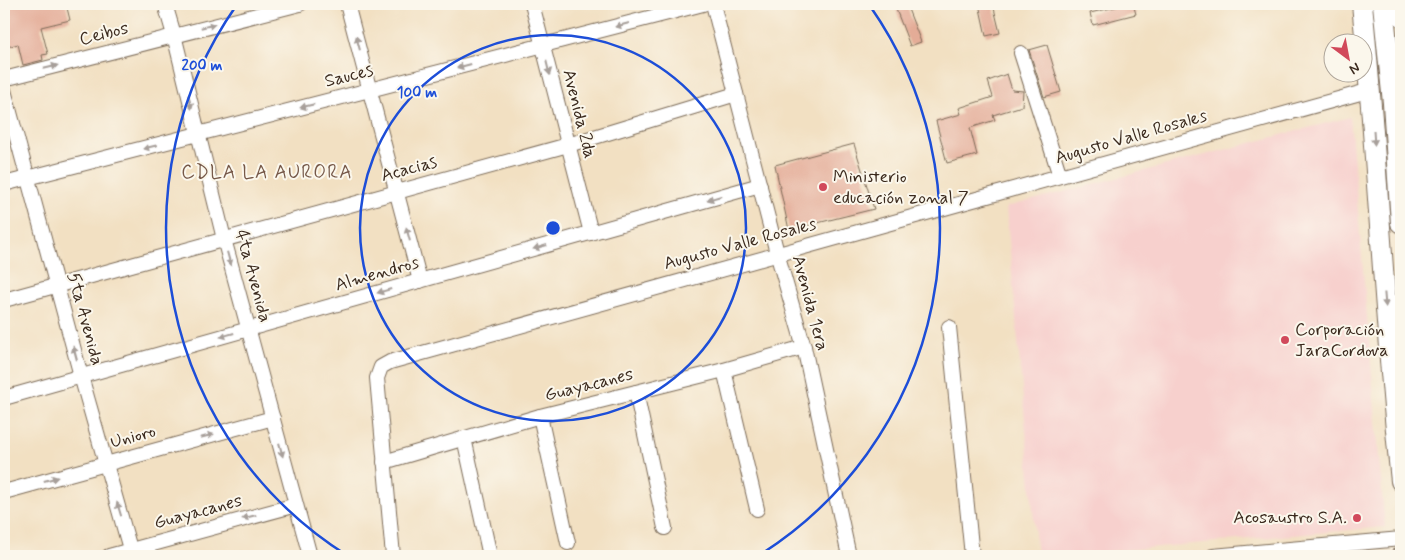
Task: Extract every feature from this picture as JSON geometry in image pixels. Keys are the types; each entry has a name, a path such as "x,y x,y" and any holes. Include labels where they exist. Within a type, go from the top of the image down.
{"main road":[{"path":"1362,4 1371,90 1382,258 1401,481"},
{"path":"1383,4 1393,104 1401,223"}],"street":[{"name":"4ta Avenida","path":"165,4 224,239 310,556"},
{"name":"Ceibos","path":"4,79 300,4"},
{"path":"347,4 420,281"},
{"name":"Avenida 2da","path":"532,4 591,233"},
{"name":"Sauces","path":"4,184 703,4"},
{"name":"Avenida 1era","path":"713,4 777,253 804,347 849,556"},
{"path":"1388,4 1401,17"},
{"path":"1021,53 1060,176"},
{"path":"1393,104 1401,68"},
{"name":"5ta Avenida","path":"4,90 105,464 131,553"},
{"name":"Augusto Valle Rosales","path":"384,462 377,378 381,367 390,362 777,253 1371,90"},
{"name":"Acacias","path":"4,300 568,145 736,94"},
{"name":"Almendros","path":"4,398 760,185"},
{"path":"948,327 972,556"},
{"name":"Guayacanes","path":"384,462 540,416 724,370 804,347"},
{"path":"724,370 757,509"},
{"path":"636,392 665,528"},
{"path":"540,416 568,544"},
{"name":"Unioro","path":"4,492 273,418"},
{"path":"464,438 490,556"},
{"path":"384,462 393,556"},
{"name":"Guayacanes","path":"109,556 131,553 296,505"},
{"path":"1213,556 1401,539"},
{"path":"1397,556 1401,555"}],"shaded area":[{"path":"1350,117 1385,527 1056,556 1037,556 1006,207"}],"building":[{"path":"4,4 66,4 70,20 41,27 48,54 42,55 43,60 23,65 18,44 4,48"},
{"path":"894,4 906,4 921,42 910,46"},
{"path":"979,4 993,4 1000,33 986,36"},
{"path":"1133,4 1136,14 1093,25 1090,13"},
{"path":"1047,45 1061,92 1044,97 1029,50"},
{"path":"1007,74 1012,90 1023,91 1022,106 993,115 995,120 970,128 977,155 947,163 936,121 961,114 959,108 993,97 988,81"},
{"name":"Ministerio educación zonal 7","path":"854,144 874,209 789,230 775,165"}],"place":[{"name":"Ministerio educación zonal 7","path":"823,187"},
{"name":"Corporación JaraCordova","path":"1285,340"},
{"name":"Acosaustro S.A.","path":"1357,518"}],"district":[{"name":"CDLA LA AURORA","path":"267,172"}]}
